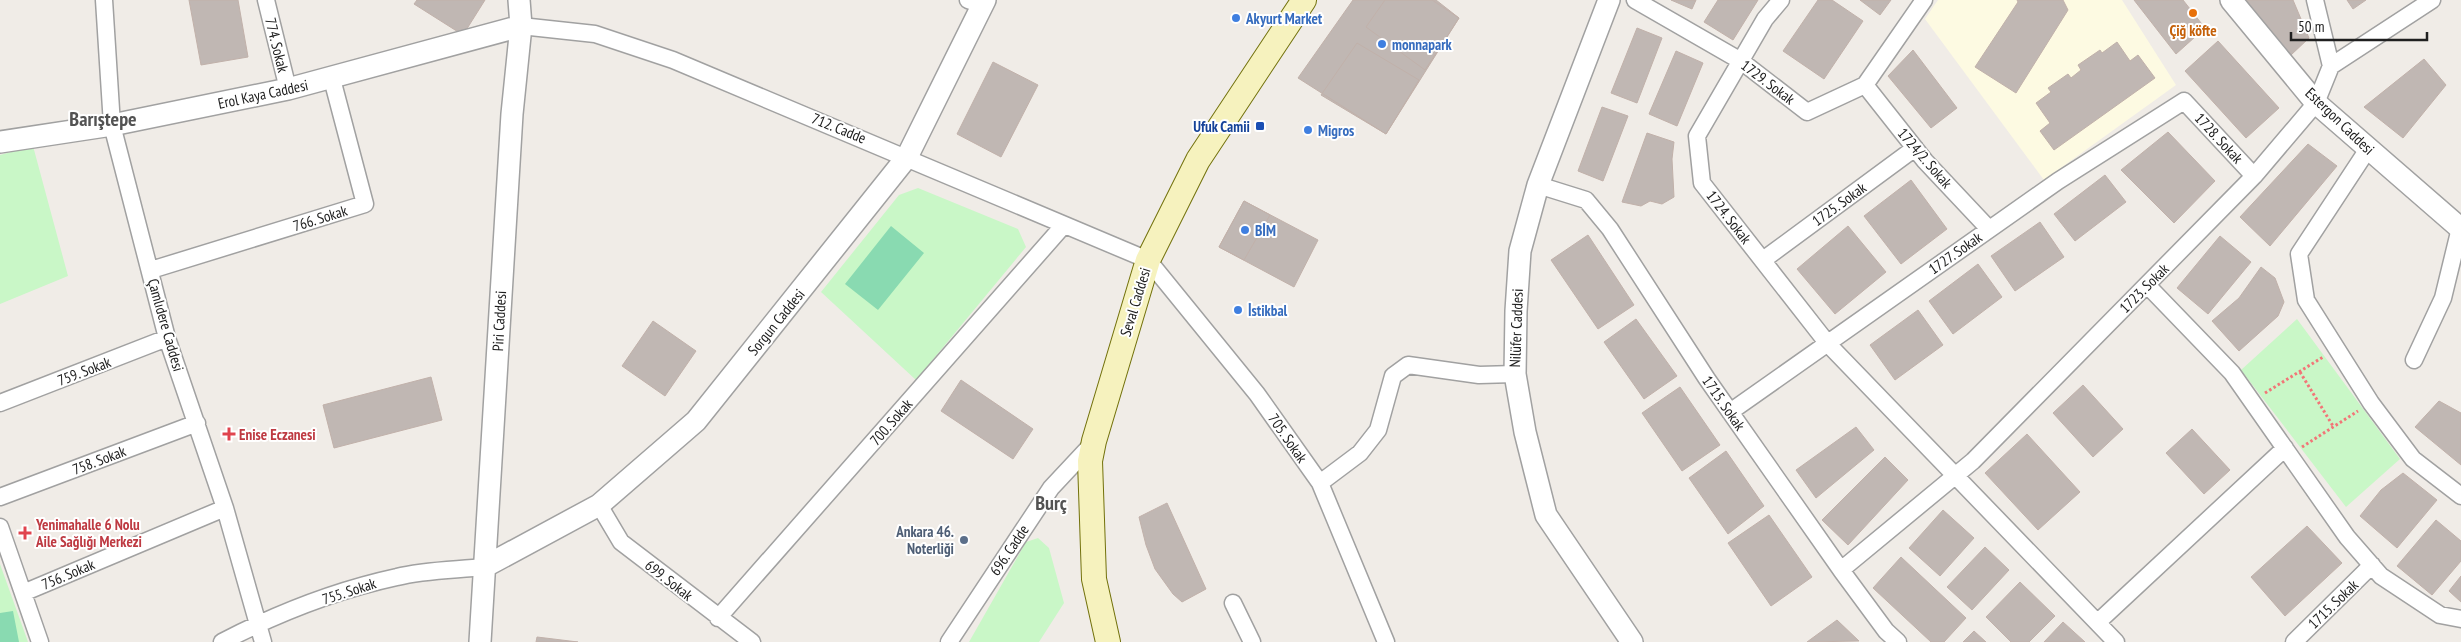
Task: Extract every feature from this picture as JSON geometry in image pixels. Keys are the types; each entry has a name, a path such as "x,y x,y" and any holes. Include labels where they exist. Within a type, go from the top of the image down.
{"main road":[{"name":"Seval Caddesi","path":"1108,642 1094,579 1090,461 1094,441 1148,260 1198,160 1304,0"}],"street":[{"name":"Çamlıdere Caddesi","path":"104,0 112,125 168,338 225,508 263,642"},
{"name":"774. Sokak","path":"266,0 288,89"},
{"name":"Piri Caddesi","path":"480,642 512,114 521,26 520,0"},
{"name":"Nilüfer Caddesi","path":"1609,0 1538,185 1520,251 1516,311 1515,374 1525,432 1546,515 1632,642"},
{"name":"1729. Sokak","path":"1635,0 1741,61 1807,112 1865,85"},
{"name":"1724. Sokak","path":"1781,0 1765,19 1697,136 1702,182 1828,344 1956,474 2116,642"},
{"path":"1865,85 1924,0"},
{"name":"Estergon Caddesi","path":"2231,0 2316,103 2460,229"},
{"path":"2315,0 2331,66 2432,0"},
{"name":"Sorgun Caddesi","path":"484,566 599,505 696,421 907,156 978,2"},
{"name":"Erol Kaya Caddesi","path":"0,142 112,125 288,89 332,79 521,26"},
{"name":"712. Cadde","path":"521,26 595,34 673,60 907,156 1063,226 1148,260"},
{"name":"1723. Sokak","path":"1841,570 1973,461 2254,176 2316,103 2331,66"},
{"name":"766. Sokak","path":"151,270 365,204 332,79"},
{"name":"1724/2. Sokak","path":"1865,85 1915,148 1989,229"},
{"name":"1728. Sokak","path":"2184,100 2254,176"},
{"name":"1727. Sokak","path":"1730,412 2058,181 2184,100"},
{"name":"1725. Sokak","path":"1762,260 1915,148"},
{"path":"2368,149 2299,254 2306,300 2371,402 2413,459 2461,496"},
{"name":"1715. Sokak","path":"1538,185 1586,200 1610,229 1730,412 1841,570 1886,631 1898,642"},
{"name":"700. Sokak","path":"718,618 1063,226"},
{"path":"2414,360 2443,298 2460,229"},
{"name":"705. Sokak","path":"1148,260 1257,394 1320,483 1386,642"},
{"path":"2147,285 2232,373 2347,537 2381,576 2440,615 2461,619"},
{"name":"759. Sokak","path":"0,403 168,338"},
{"path":"1320,483 1360,453 1378,430 1393,376 1408,365 1478,375 1515,374"},
{"name":"758. Sokak","path":"0,497 197,423"},
{"name":"696. Cadde","path":"949,642 1050,488 1094,441"},
{"path":"2098,622 2288,452"},
{"name":"699. Sokak","path":"599,505 621,542 718,618 752,642"},
{"name":"756. Sokak","path":"23,593 225,508"},
{"path":"0,527 40,642"},
{"name":"1715. Sokak","path":"2294,642 2372,565"},
{"name":"755. Sokak","path":"222,642 259,623 334,595 398,576 484,566"},
{"path":"1233,603 1252,642"}],"path":[{"path":"2252,401 2336,348"},
{"path":"2300,372 2333,426"},
{"path":"2288,452 2371,402"}],"shaded area":[{"path":"1938,0 2122,0 2176,85 2044,180 1925,19"}],"green space":[{"path":"33,146 68,276 0,304 0,155"},
{"path":"918,188 1018,229 1026,247 916,380 821,292 899,195"},
{"path":"891,226 924,253 878,310 845,284"},
{"path":"2297,319 2400,459 2346,507 2241,370"},
{"path":"1038,538 1049,548 1064,603 1039,642 969,642 1026,542"},
{"path":"0,564 28,642 0,642"},
{"path":"13,611 19,642 0,642 0,613"}],"building":[{"path":"189,0 238,0 248,57 201,65"},
{"path":"417,0 485,0 463,35 414,4"},
{"name":"monnapark","path":"1353,0 1436,0 1459,18 1386,134 1298,78"},
{"path":"1385,0 1432,0 1459,18 1425,70 1366,27"},
{"path":"1671,0 1696,0 1692,9"},
{"path":"1718,0 1758,0 1733,40 1704,22"},
{"path":"1818,0 1832,0 1863,21 1824,79 1783,51"},
{"path":"1860,0 1891,0 1880,15"},
{"path":"2017,0 2063,0 2068,10 2016,93 1975,67 2018,2"},
{"path":"2134,0 2183,0 2205,28 2176,54"},
{"path":"2243,0 2293,0 2309,38 2291,55"},
{"path":"2347,0 2366,0 2353,9"},
{"path":"1637,28 1662,38 1637,103 1611,93"},
{"path":"2218,41 2279,108 2246,138 2185,71"},
{"path":"2117,42 2130,61 2138,55 2155,78 2054,150 2040,131 2050,123 2036,103 2051,92 2048,88 2068,74 2071,78 2081,70 2078,65 2100,50 2102,53"},
{"path":"1357,43 1419,80 1386,134 1321,95"},
{"path":"1913,50 1957,108 1931,128 1888,76"},
{"path":"1676,51 1703,63 1677,126 1649,114"},
{"path":"2424,59 2446,85 2403,138 2364,107"},
{"path":"993,62 1038,85 1001,157 957,134"},
{"path":"1602,107 1628,116 1603,181 1578,171"},
{"path":"2168,132 2215,181 2174,223 2121,170"},
{"path":"1647,133 1674,142 1672,159 1674,197 1662,204 1650,201 1641,206 1622,202"},
{"path":"2308,144 2337,166 2270,246 2240,217"},
{"path":"2105,175 2126,202 2075,241 2054,214"},
{"path":"1911,180 1947,229 1901,264 1864,216"},
{"path":"1244,201 1318,240 1294,287 1219,247"},
{"path":"1244,201 1270,215 1244,260 1219,247"},
{"path":"2040,222 2064,257 2015,291 1991,256"},
{"path":"1848,226 1886,272 1835,314 1797,269"},
{"path":"1588,235 1634,305 1598,329 1551,260"},
{"path":"2220,236 2251,262 2208,314 2177,288"},
{"path":"1978,264 2002,297 1953,334 1929,301"},
{"path":"2261,267 2275,278 2284,302 2278,316 2239,351 2212,321 2239,298"},
{"path":"1918,310 1943,345 1895,380 1870,345"},
{"path":"1636,319 1677,376 1644,399 1604,342"},
{"path":"653,321 696,351 665,396 622,366"},
{"path":"431,377 442,420 334,448 323,405"},
{"path":"961,380 1033,429 1013,459 941,411"},
{"path":"2083,385 2123,429 2093,457 2053,413"},
{"path":"1680,387 1720,445 1682,471 1642,413"},
{"path":"2439,401 2461,413 2461,465 2415,427"},
{"path":"1856,427 1874,450 1816,498 1796,470"},
{"path":"2192,429 2230,470 2204,494 2166,453"},
{"path":"2027,434 2080,492 2038,530 1985,473"},
{"path":"1726,451 1764,506 1728,534 1689,478"},
{"path":"1885,457 1908,480 1848,545 1822,520"},
{"path":"2403,473 2437,500 2397,548 2360,516 2381,490"},
{"path":"1167,503 1206,589 1182,602 1173,594 1155,569 1146,545 1139,517"},
{"path":"1943,510 1974,538 1940,576 1909,548"},
{"path":"1769,515 1812,577 1771,606 1728,543"},
{"path":"2436,520 2461,541 2461,561 2432,595 2397,566"},
{"path":"2307,526 2342,563 2285,616 2251,577"},
{"path":"1985,547 2009,570 1972,610 1947,587"},
{"path":"1901,557 1966,618 1944,642 1931,642 1873,588"},
{"path":"2461,576 2461,602 2449,591"},
{"path":"2020,582 2055,616 2029,642 2011,642 1986,617"},
{"path":"1837,620 1859,641 1807,642"},
{"path":"2063,622 2085,642 2044,642"},
{"path":"1974,631 1986,642 1963,642"},
{"path":"537,637 578,642 536,642"}],"place":[{"name":"Çiğ köfte","path":"2193,13"},
{"name":"Akyurt Market","path":"1236,18"},
{"name":"monnapark","path":"1382,44"},
{"name":"Ufuk Camii","path":"1260,126"},
{"name":"Migros","path":"1308,130"},
{"name":"BİM","path":"1245,230"},
{"name":"İstikbal","path":"1238,310"},
{"name":"Enise Eczanesi","path":"229,434"},
{"name":"Yenimahalle 6 Nolu Aile Sağlığı Merkezi","path":"25,533"},
{"name":"Ankara 46. Noterliği","path":"964,540"}],"district":[{"name":"Barıştepe","path":"103,119"},
{"name":"Burç","path":"1051,503"}]}
